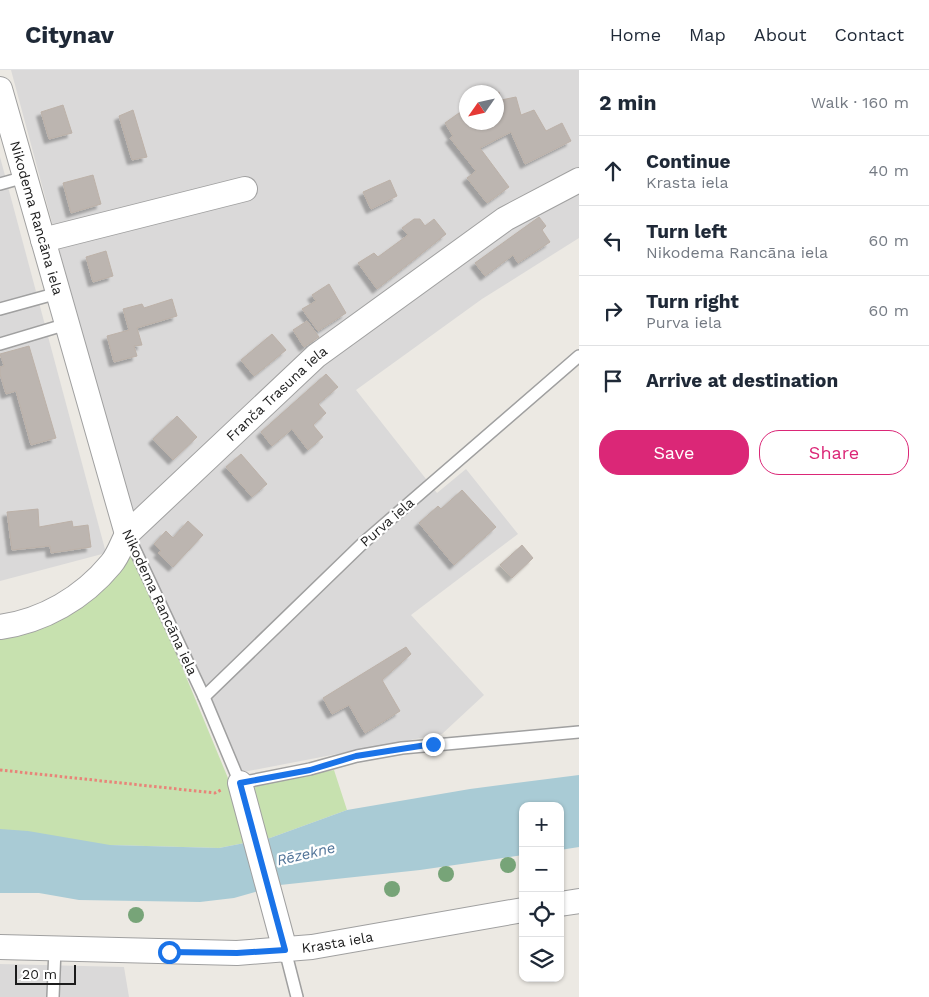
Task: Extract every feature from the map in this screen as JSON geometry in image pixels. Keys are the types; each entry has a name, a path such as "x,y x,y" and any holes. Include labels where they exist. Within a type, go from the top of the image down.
{"street":[{"name":"Nikodema Rancāna iela","path":"0,88 6,129 26,177 127,534"},
{"name":"Franča Trasuna iela","path":"0,627 50,613 86,590 112,563 127,534 316,356 505,219 579,180"},
{"path":"43,240 244,189"},
{"name":"Nikodema Rancāna iela","path":"240,783 285,950"},
{"path":"564,903 579,901"},
{"name":"Krasta iela","path":"0,947 237,953 285,950 519,911"}],"lane":[{"path":"0,184 26,177"},
{"path":"0,309 58,293"},
{"path":"0,344 67,324"},
{"name":"Purva iela","path":"204,697 363,543 579,356"},
{"name":"Nikodema Rancāna iela","path":"127,534 204,697 240,783"},
{"path":"240,783 310,770 356,756 402,748 579,732"},
{"path":"53,997 55,949"},
{"name":"Nikodema Rancāna iela","path":"285,950 298,997"}],"path":[{"path":"0,770 215,793 240,783"}],"shaded area":[{"path":"11,70 579,70 579,238 482,299 356,390 437,493 466,469 518,534 411,615 484,695 442,734 243,772 138,543"},
{"path":"0,157 106,553 0,581"},
{"path":"0,964 124,967 129,997 0,997"}],"green space":[{"path":"127,534 242,812 249,793 258,784 334,770 347,810 270,838 219,848 110,845 0,854 0,625 70,600"}],"water":[{"name":"Rēzekne","path":"579,775 579,847 564,849 564,802 519,802 519,856 420,870 280,885 234,898 200,902 79,900 39,893 0,893 0,829 28,831 110,845 219,848 270,838 347,810 470,789"}],"building":[{"path":"516,97 521,115 534,110 546,131 562,123 571,141 525,164 511,132 480,148 509,187 487,203 467,178 476,171 450,138 453,136 445,123 459,113 459,130 504,130 504,99"},
{"path":"63,105 72,133 49,139 41,112"},
{"path":"133,110 147,157 132,160 119,116"},
{"path":"93,175 101,204 71,213 63,183"},
{"path":"390,180 397,196 371,209 363,192"},
{"path":"539,217 546,226 542,230 550,242 518,263 513,255 485,276 475,263"},
{"path":"414,219 420,219 425,226 434,219 446,234 377,289 358,263 374,253 378,257 408,235 402,228"},
{"path":"106,251 113,276 93,282 86,257"},
{"path":"329,284 346,313 318,331 302,309 316,301 312,295"},
{"path":"172,299 177,316 137,328 142,345 134,346 137,356 114,362 107,336 129,330 123,309 142,304 144,308"},
{"path":"307,321 319,337 304,347 293,330"},
{"path":"272,334 286,350 254,376 241,360"},
{"path":"29,346 56,438 31,445 16,391 6,394 0,374 0,367 4,366 0,354"},
{"path":"326,374 338,387 318,404 326,413 313,425 323,437 308,450 292,429 272,446 261,432"},
{"path":"177,416 197,437 173,460 153,439"},
{"path":"241,454 267,484 252,497 226,467"},
{"path":"462,490 496,527 454,565 419,523 438,506 441,509"},
{"path":"38,509 39,527 72,521 73,527 88,525 91,547 51,553 50,546 12,550 7,512"},
{"path":"188,521 203,535 173,567 158,553 161,551 154,544 166,531 173,538"},
{"path":"522,545 533,558 512,578 500,565"},
{"path":"406,647 411,654 382,680 400,711 365,733 349,705 332,714 323,698"}],"route":[{"path":"169,952 237,953 285,950 240,783 310,770 356,756 433,744"}]}
